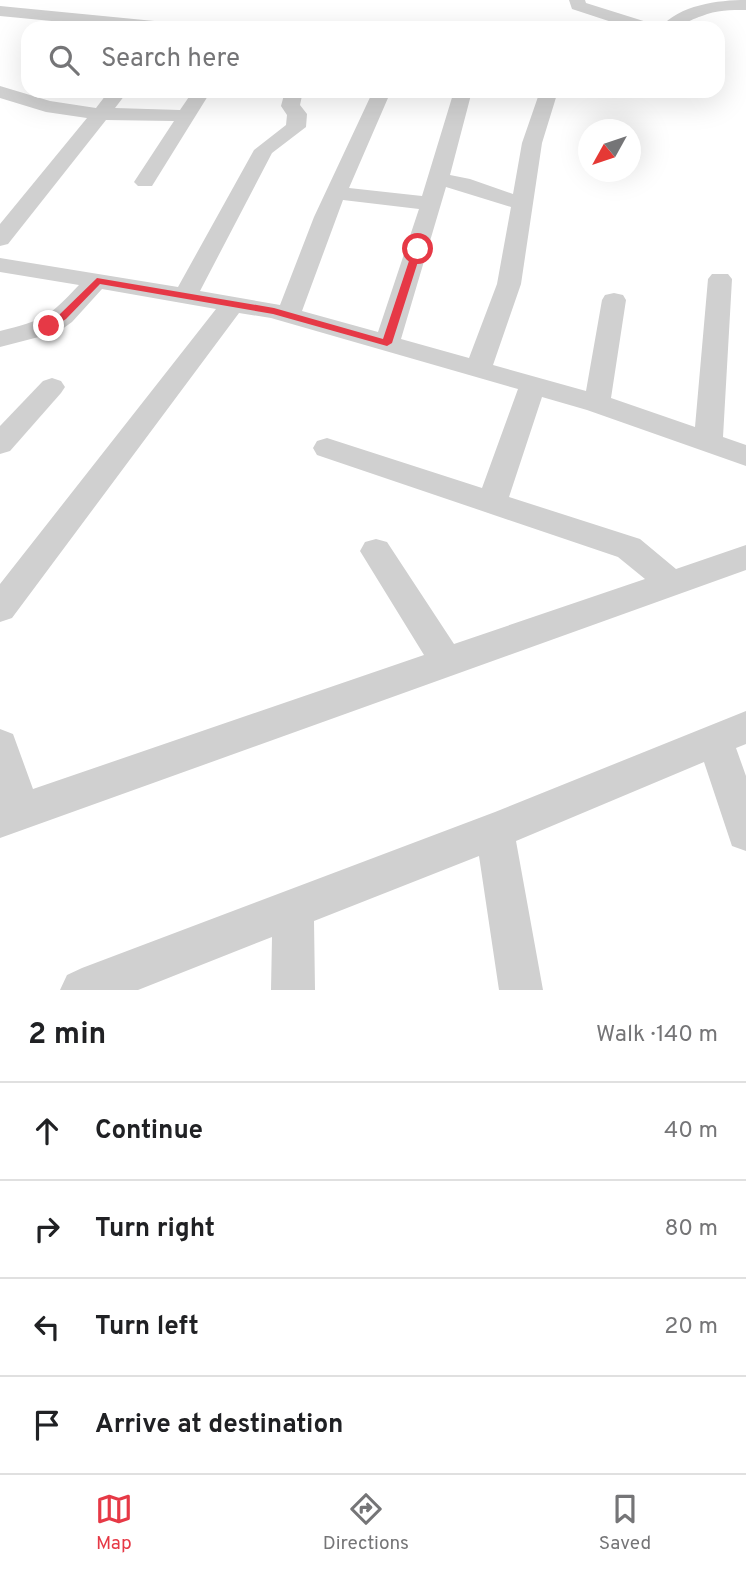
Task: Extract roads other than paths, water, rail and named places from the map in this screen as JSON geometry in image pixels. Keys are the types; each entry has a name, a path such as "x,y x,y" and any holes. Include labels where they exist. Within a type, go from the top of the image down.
{"street":[{"path":"577,0 578,6 589,12 622,21"},
{"path":"680,21 693,13 715,7 746,5"},
{"path":"0,10 107,21"},
{"path":"0,92 21,97"},
{"path":"24,98 46,106 100,114 166,114 186,117"},
{"path":"0,239 113,98"},
{"path":"145,182 198,98"},
{"path":"186,296 264,150 296,127 297,114 290,106 292,98"},
{"path":"288,315 325,217 379,98"},
{"path":"387,343 461,98"},
{"path":"478,369 509,284 532,143 547,98"},
{"path":"438,179 463,183 522,204"},
{"path":"337,193 431,204"},
{"path":"0,265 288,315 597,403 746,456"},
{"path":"708,443 720,279"},
{"path":"0,339 49,326 63,317 97,281"},
{"path":"597,403 614,300"},
{"path":"0,608 233,304"},
{"path":"492,503 533,385"},
{"path":"0,444 52,387"},
{"path":"327,448 629,548 670,583"},
{"path":"376,551 447,662"},
{"path":"0,746 10,815 746,556"},
{"path":"82,990 495,831 730,733 746,832"},
{"path":"495,831 522,990"},
{"path":"293,908 293,990"}]}
